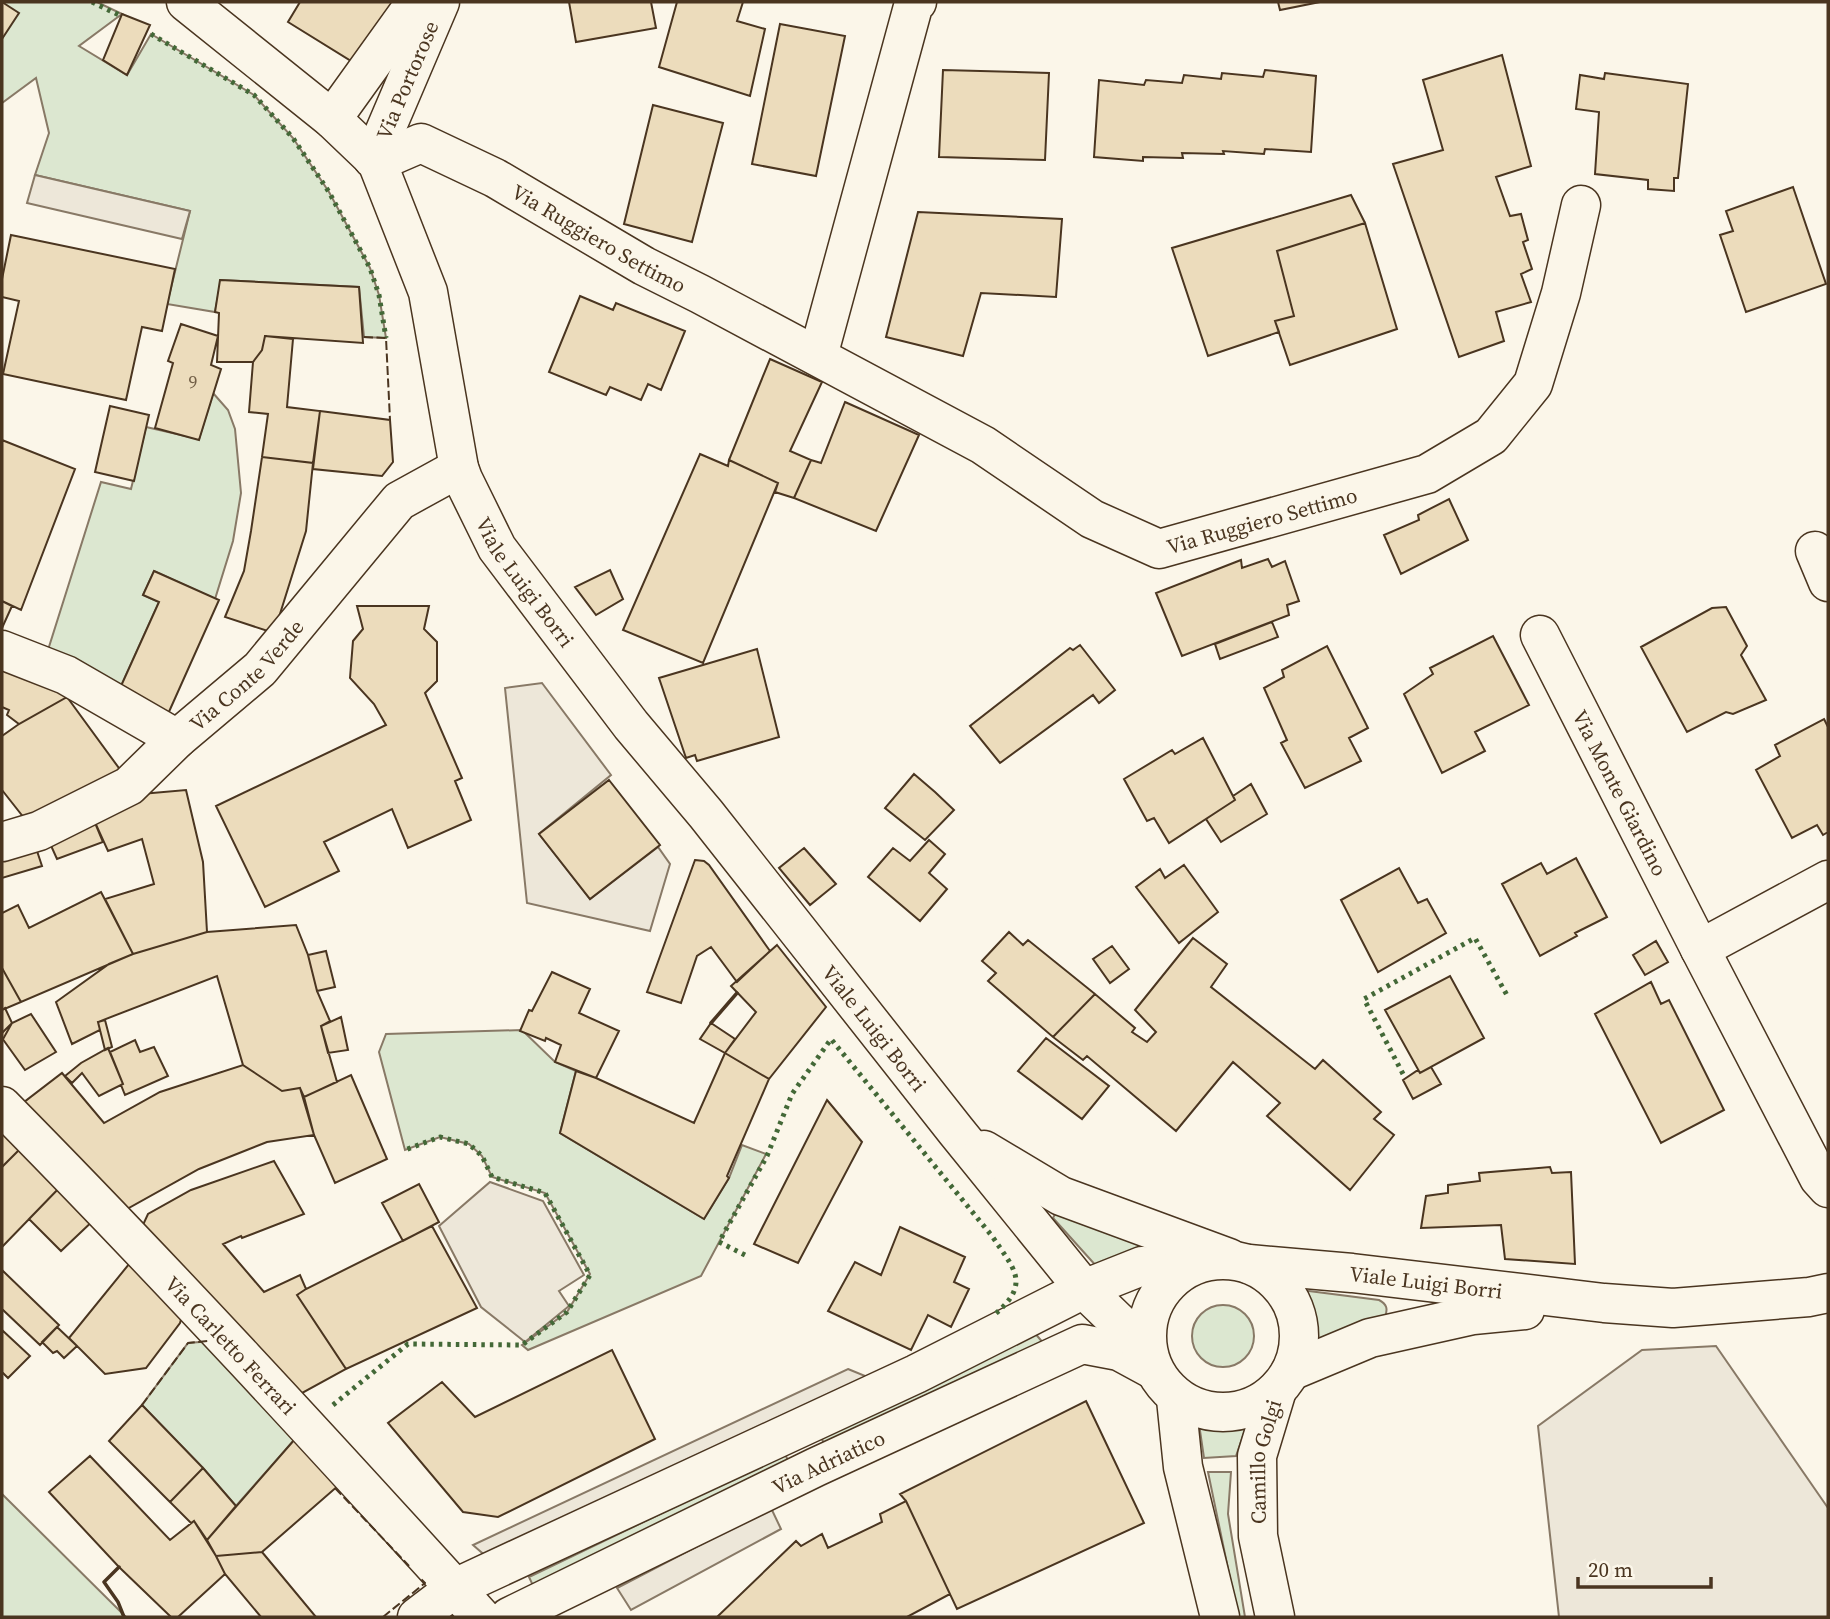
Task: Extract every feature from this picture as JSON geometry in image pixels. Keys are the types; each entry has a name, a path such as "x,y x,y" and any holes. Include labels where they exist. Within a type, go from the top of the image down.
{"street":[{"name":"Viale Luigi Borri","path":"186,2 332,119 375,160 428,292 459,468 497,548 631,725 706,814 956,1132 1084,1289 1159,1373"},
{"name":"Via Portorose","path":"332,119 416,2"},
{"name":"Via Portorose","path":"375,160 440,2"},
{"path":"818,356 915,2"},
{"name":"Via Ruggiero Settimo","path":"375,160 421,143 495,178 644,266 983,445 1092,519 1159,548 1427,474 1491,436 1533,384 1561,293 1580,205"},
{"name":"Via Conte Verde","path":"2,842 38,831 129,786 177,739 260,669 399,501 459,468"},
{"name":"Via Monte Giardino","path":"1540,635 1700,950 1819,1178 1828,1188"},
{"path":"2,650 66,675 177,739"},
{"path":"1700,950 1828,880"},
{"name":"Via Carletto Ferrari","path":"2,1106 125,1232 323,1443 481,1617"},
{"name":"Viale Luigi Borri","path":"956,1132 1061,1196 1241,1262 1604,1303 1673,1308 1828,1293"},
{"path":"1159,1373 1205,1411 1231,1412 1256,1405 1284,1380 1298,1346 1298,1321 1288,1296 1272,1277 1241,1262 1210,1261 1189,1267 1163,1288 1148,1318 1159,1373 1220,1617"},
{"name":"Via Adriatico","path":"417,1617 455,1588 916,1374 1084,1289 1142,1266 1189,1267"},
{"name":"Viale Luigi Borri","path":"1284,1380 1370,1338 1473,1315 1604,1303"},
{"name":"Via Adriatico","path":"509,1617 816,1467 1082,1344 1119,1351 1159,1373"},
{"name":"Camillo Golgi","path":"1275,1617 1258,1536 1257,1456 1284,1380"}],"green space":[{"path":"2,2 97,2 122,14 79,46 127,75 151,34 254,95 293,138 329,192 370,268 379,295 386,338 364,337 359,287 221,280 215,312 167,304 190,211 35,175 49,133 36,78 2,103"},
{"path":"213,393 228,410 235,429 241,493 233,541 215,599 154,571 143,595 159,602 121,686 48,650 101,482 131,489 146,427 199,439"},
{"path":"522,1030 555,1062 576,1071 560,1133 704,1219 729,1178 742,1145 766,1154 701,1276 528,1350 522,1345 567,1312 590,1274 545,1193 492,1177 482,1156 469,1144 440,1137 405,1150 379,1052 386,1034"},
{"path":"1059,1212 1151,1248 1098,1268 1053,1218"},
{"path":"1301,1290 1379,1300 1387,1309 1386,1314 1385,1317 1313,1345 1310,1320"},
{"path":"1223,1305 1235,1307 1245,1314 1252,1324 1252,1348 1245,1358 1235,1365 1223,1367 1211,1365 1201,1358 1194,1348 1192,1336 1194,1324 1201,1314 1211,1307"},
{"path":"1034,1332 1044,1344 826,1448 820,1435"},
{"path":"212,1341 295,1439 236,1506 142,1405 188,1343"},
{"path":"1204,1420 1245,1422 1246,1427 1236,1456 1204,1458 1199,1424"},
{"path":"785,1454 791,1467 535,1590 529,1577"},
{"path":"1208,1472 1231,1472 1228,1514 1245,1617 1238,1617"},
{"path":"2,1494 126,1617 2,1617"}],"shaded area":[{"path":"35,175 190,211 182,239 27,203"},
{"path":"542,683 611,775 539,834 590,899 658,847 670,864 650,931 527,903 505,688"},
{"path":"490,1182 543,1201 584,1275 559,1291 569,1306 525,1342 481,1307 439,1226"},
{"path":"1716,1346 1828,1508 1828,1617 1559,1617 1538,1426 1642,1350"},
{"path":"848,1369 875,1380 496,1565 473,1545"},
{"path":"771,1508 781,1529 631,1610 617,1588"}],"building":[{"path":"2,2 19,13 2,39"},
{"path":"300,2 394,2 356,64 288,22"},
{"path":"569,2 651,2 656,28 576,42"},
{"path":"677,2 743,2 737,21 765,29 750,96 659,67"},
{"path":"1278,2 1320,2 1280,10"},
{"path":"122,14 150,25 127,75 103,60"},
{"path":"780,24 845,36 816,176 752,164"},
{"path":"1502,55 1531,166 1496,177 1510,216 1521,214 1528,240 1523,242 1532,269 1521,274 1531,302 1496,312 1504,341 1459,357 1393,164 1443,150 1423,80"},
{"path":"943,70 1049,73 1045,160 939,157"},
{"path":"1265,70 1316,76 1311,152 1265,149 1264,154 1223,151 1224,154 1182,153 1183,158 1143,157 1143,161 1094,157 1099,80 1144,85 1146,80 1182,83 1184,75 1221,79 1222,73 1263,77"},
{"path":"1605,73 1688,84 1678,178 1674,178 1674,191 1648,189 1648,180 1595,174 1599,112 1576,109 1580,75 1604,79"},
{"path":"653,105 723,123 692,242 624,224"},
{"path":"1793,187 1826,284 1746,312 1720,235 1733,231 1726,211"},
{"path":"1351,195 1365,223 1277,251 1294,316 1275,321 1279,332 1208,356 1172,248"},
{"path":"918,212 1062,219 1056,297 981,293 963,356 886,337"},
{"path":"1365,223 1397,329 1290,365 1275,321 1294,316 1277,251"},
{"path":"11,235 175,269 162,331 142,327 126,400 3,374 19,301 2,297 2,279"},
{"path":"220,280 359,287 363,343 265,336 262,350 253,362 217,362 219,313 215,312"},
{"path":"580,296 613,310 616,303 685,331 661,390 648,384 641,400 610,387 606,395 549,372"},
{"path":"181,324 218,336 211,365 221,369 199,440 155,428 173,363 168,361"},
{"path":"265,336 293,339 287,407 320,411 313,463 262,457 268,414 249,412 253,362 262,350"},
{"path":"770,359 822,382 790,451 811,460 794,498 775,492 778,483 729,460"},
{"path":"845,402 919,435 876,531 794,498 811,460 821,463"},
{"path":"110,406 149,415 134,481 95,472"},
{"path":"320,411 390,420 393,462 382,476 313,469"},
{"path":"2,440 75,469 21,610 2,601"},
{"path":"700,454 728,466 729,460 778,483 703,663 623,630"},
{"path":"262,457 313,463 306,531 274,633 225,617 244,571"},
{"path":"1449,499 1468,540 1401,574 1384,535 1419,520 1418,515"},
{"path":"1268,559 1272,567 1285,561 1299,601 1287,605 1289,615 1182,656 1156,593 1241,560 1242,568"},
{"path":"610,570 623,599 596,615 575,587"},
{"path":"154,571 219,600 168,714 121,686 159,602 143,595"},
{"path":"2,601 12,606 2,628"},
{"path":"357,606 429,606 424,629 437,642 437,681 425,693 462,778 455,781 471,820 408,848 392,809 324,842 339,871 265,907 216,806 386,725 374,704 350,678 353,641 363,629"},
{"path":"1726,607 1747,646 1741,655 1766,700 1733,714 1726,712 1687,732 1641,647 1712,608"},
{"path":"1272,622 1278,637 1220,659 1215,644"},
{"path":"1493,636 1529,705 1475,732 1485,751 1442,773 1404,694 1433,674 1430,668"},
{"path":"1080,645 1115,690 1099,703 1093,695 1000,763 970,726 1070,648 1073,650"},
{"path":"1327,646 1368,728 1349,738 1361,761 1305,788 1281,743 1287,740 1264,688 1284,677 1282,670"},
{"path":"757,649 779,737 697,761 695,755 686,758 659,678"},
{"path":"2,657 67,697 19,724 7,715 9,710 2,707"},
{"path":"67,697 124,775 32,828 2,790 2,736"},
{"path":"1824,719 1828,727 1828,832 1823,835 1817,825 1792,838 1756,770 1780,756 1775,745"},
{"path":"1203,738 1235,800 1169,843 1154,818 1147,821 1124,779 1172,750 1175,754"},
{"path":"914,774 954,810 925,840 885,808"},
{"path":"609,780 660,845 590,899 539,834"},
{"path":"1251,784 1267,814 1221,842 1206,819 1235,800 1233,796"},
{"path":"186,790 203,862 207,932 133,954 105,899 154,884 142,839 108,851 93,818 141,794"},
{"path":"93,818 103,842 57,859 48,839"},
{"path":"33,839 42,866 2,878 2,849"},
{"path":"929,840 945,854 929,873 947,889 920,921 868,877 893,848 910,861"},
{"path":"804,848 836,884 810,905 779,868"},
{"path":"1576,858 1607,917 1575,933 1577,936 1540,956 1502,884 1541,863 1547,874"},
{"path":"695,860 709,865 770,951 737,982 711,947 697,956 681,1003 647,992"},
{"path":"1184,865 1218,912 1179,943 1136,887 1160,869 1165,878"},
{"path":"1399,868 1418,903 1427,899 1446,933 1378,972 1341,900"},
{"path":"101,892 133,954 21,1002 2,968 2,913 18,905 29,928"},
{"path":"296,925 308,955 317,991 330,1021 321,1026 337,1082 304,1097 300,1088 282,1091 243,1065 217,976 98,1022 100,1030 72,1044 56,1002 109,964 207,932"},
{"path":"1009,932 1023,945 1028,940 1095,994 1053,1037 988,981 996,973 982,961"},
{"path":"1193,938 1227,964 1211,987 1315,1069 1323,1060 1381,1112 1374,1119 1394,1135 1350,1190 1267,1116 1280,1103 1233,1062 1176,1131 1087,1056 1083,1060 1053,1037 1095,994 1135,1028 1132,1032 1147,1042 1156,1032 1135,1010"},
{"path":"1656,941 1668,962 1645,975 1633,955"},
{"path":"777,945 826,1007 769,1079 725,1053 756,1012 731,986"},
{"path":"1112,946 1129,969 1110,983 1093,959"},
{"path":"326,951 335,987 317,991 308,955"},
{"path":"2,968 21,1002 2,1010"},
{"path":"552,972 590,989 579,1013 619,1031 596,1078 555,1062 561,1045 520,1031 529,1010 532,1011"},
{"path":"1450,976 1484,1038 1420,1073 1385,1010"},
{"path":"1651,982 1661,1004 1669,1000 1724,1110 1661,1143 1595,1014"},
{"path":"5,1008 12,1023 2,1041 2,1010"},
{"path":"31,1014 56,1052 25,1070 2,1038 2,1033 12,1023"},
{"path":"341,1017 348,1050 328,1053 321,1026"},
{"path":"105,1020 112,1047 105,1050 98,1022"},
{"path":"711,1023 735,1039 725,1053 700,1039"},
{"path":"1046,1038 1109,1086 1082,1119 1018,1071"},
{"path":"135,1040 140,1052 154,1047 168,1076 125,1095 110,1052"},
{"path":"108,1048 123,1084 99,1096 82,1073 72,1083 65,1076 81,1063"},
{"path":"725,1053 769,1079 727,1176 729,1178 704,1219 560,1133 576,1071 694,1123"},
{"path":"243,1065 282,1091 300,1088 314,1135 267,1142 199,1169 118,1214 19,1106 62,1073 104,1123 160,1092"},
{"path":"1431,1067 1441,1084 1413,1099 1403,1080 1418,1070 1420,1073"},
{"path":"351,1075 387,1159 335,1183 314,1135 304,1097"},
{"path":"827,1100 862,1142 798,1263 754,1244"},
{"path":"2,1123 24,1145 2,1167"},
{"path":"24,1145 64,1183 2,1247 2,1167"},
{"path":"274,1161 304,1214 223,1244 264,1292 300,1275 306,1289 297,1295 346,1369 293,1398 142,1227 148,1214 191,1190"},
{"path":"1550,1167 1552,1173 1571,1172 1575,1264 1505,1259 1501,1225 1421,1228 1426,1196 1448,1193 1448,1185 1480,1181 1479,1173"},
{"path":"64,1183 98,1216 61,1251 29,1219"},
{"path":"419,1184 439,1222 403,1241 382,1203"},
{"path":"432,1226 477,1308 346,1369 297,1295"},
{"path":"900,1227 965,1257 954,1282 969,1289 951,1327 928,1315 911,1350 828,1311 855,1262 881,1275"},
{"path":"138,1253 186,1303 180,1323 146,1368 105,1374 69,1338"},
{"path":"2,1270 59,1325 40,1345 2,1309"},
{"path":"57,1327 77,1346 64,1358 57,1351 53,1353 42,1342"},
{"path":"2,1330 30,1356 8,1378 2,1372"},
{"path":"612,1350 655,1439 498,1517 463,1512 388,1423 442,1382 475,1417"},
{"path":"1086,1401 1144,1523 957,1609 906,1501 900,1494"},
{"path":"142,1405 203,1468 170,1502 109,1441"},
{"path":"295,1439 339,1485 262,1552 216,1556 207,1540"},
{"path":"90,1456 170,1540 194,1521 216,1556 225,1574 178,1617 171,1617 119,1567 49,1492"},
{"path":"203,1468 236,1506 207,1540 194,1521 191,1523 170,1502"},
{"path":"906,1501 950,1594 907,1617 717,1617 796,1541 801,1546 822,1534 828,1548 882,1522 880,1514"},
{"path":"262,1552 316,1617 261,1617 225,1574 216,1556"}],"hedge":[{"path":"92,2 121,16"},
{"path":"151,34 254,95 293,138 329,192 370,268 379,295 386,338"},
{"path":"1403,1074 1364,999 1475,938 1508,997"},
{"path":"745,1255 719,1242 767,1156 792,1094 831,1039 1007,1257 1016,1284 1013,1293 995,1314"},
{"path":"333,1405 408,1344 522,1345 567,1312 590,1275 545,1193 492,1177 482,1156 469,1144 440,1137 405,1150"}],"fence":[{"path":"364,337 386,338 390,420"},
{"path":"142,1405 188,1343 208,1341"},
{"path":"335,1488 409,1566"},
{"path":"383,1617 425,1583 421,1579"}],"wall":[{"path":"711,1023 737,993"},
{"path":"119,1567 104,1582 118,1602 124,1617"}]}
